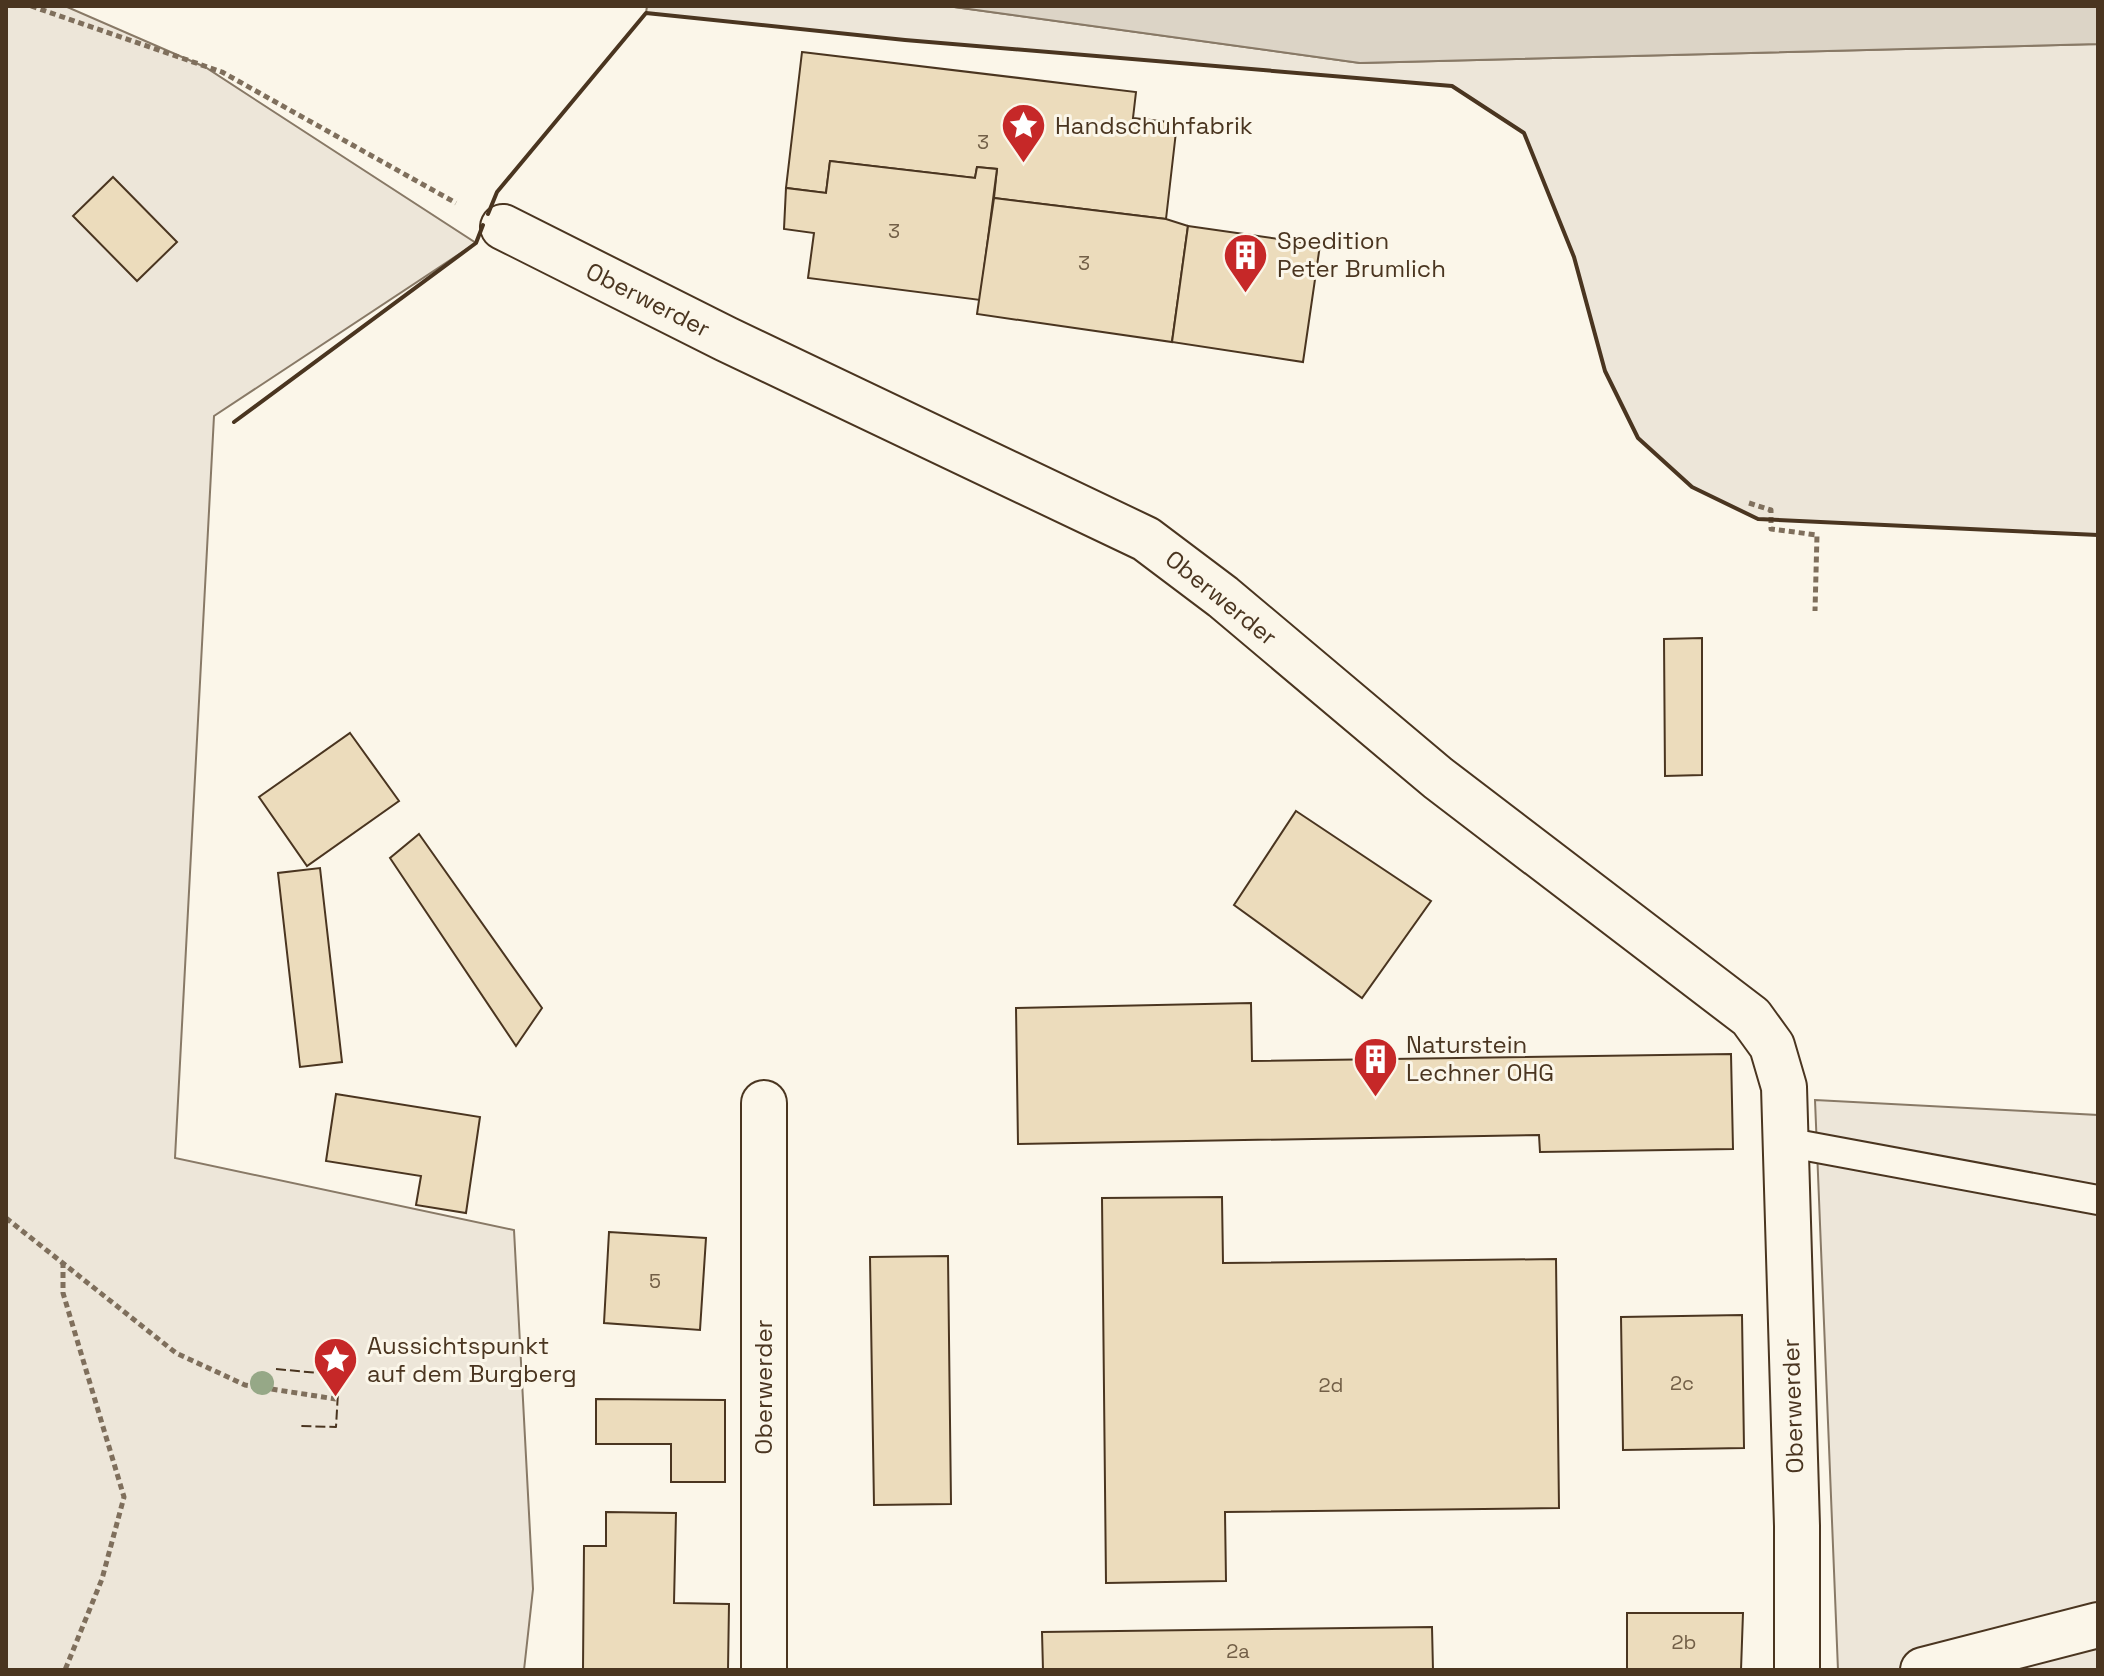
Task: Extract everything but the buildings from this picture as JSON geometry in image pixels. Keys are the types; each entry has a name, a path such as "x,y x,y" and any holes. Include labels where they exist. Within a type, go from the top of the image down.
{"street":[{"name":"Oberwerder","path":"503,227 726,339 1146,539 1223,597 1438,778 1751,1017 1772,1046 1784,1087 1797,1526 1797,1670"},
{"name":"Oberwerder","path":"764,1103 764,1670"},
{"path":"1923,1670 2098,1625"}],"lane":[{"path":"1785,1142 2098,1200"}],"path":[{"path":"31,6 222,72 503,227"},
{"path":"1749,503 1771,510 1771,529 1817,535 1815,611"},
{"path":"6,1218 176,1353 245,1385 336,1399"},
{"path":"63,1262 63,1293 124,1497 102,1579 65,1670"}],"shaded area":[{"path":"6,6 65,6 205,67 476,243 214,416 175,1158 514,1230 533,1589 524,1670 6,1670"},
{"path":"647,6 947,6 1360,63 2098,44 2098,535 1758,519 1692,487 1638,438 1605,371 1574,257 1524,133 1452,86 905,40 646,13"},
{"path":"947,6 2098,6 2098,44 1360,63"},
{"path":"1815,1100 2098,1115 2098,1670 1838,1670"}],"fence":[{"path":"276,1369 339,1375 336,1427 301,1426"}],"wall":[{"path":"488,214 497,192 646,13 905,40 1452,86 1524,133 1574,257 1605,371 1638,438 1692,487 1758,519 2098,535"},
{"path":"234,422 476,243 483,225"}],"place":[{"name":"Handschuhfabrik","path":"1024,165"},
{"name":"Spedition Peter Brumlich","path":"1246,294"},
{"name":"Naturstein Lechner OHG","path":"1375,1098"},
{"name":"Aussichtspunkt auf dem Burgberg","path":"336,1399"}]}
